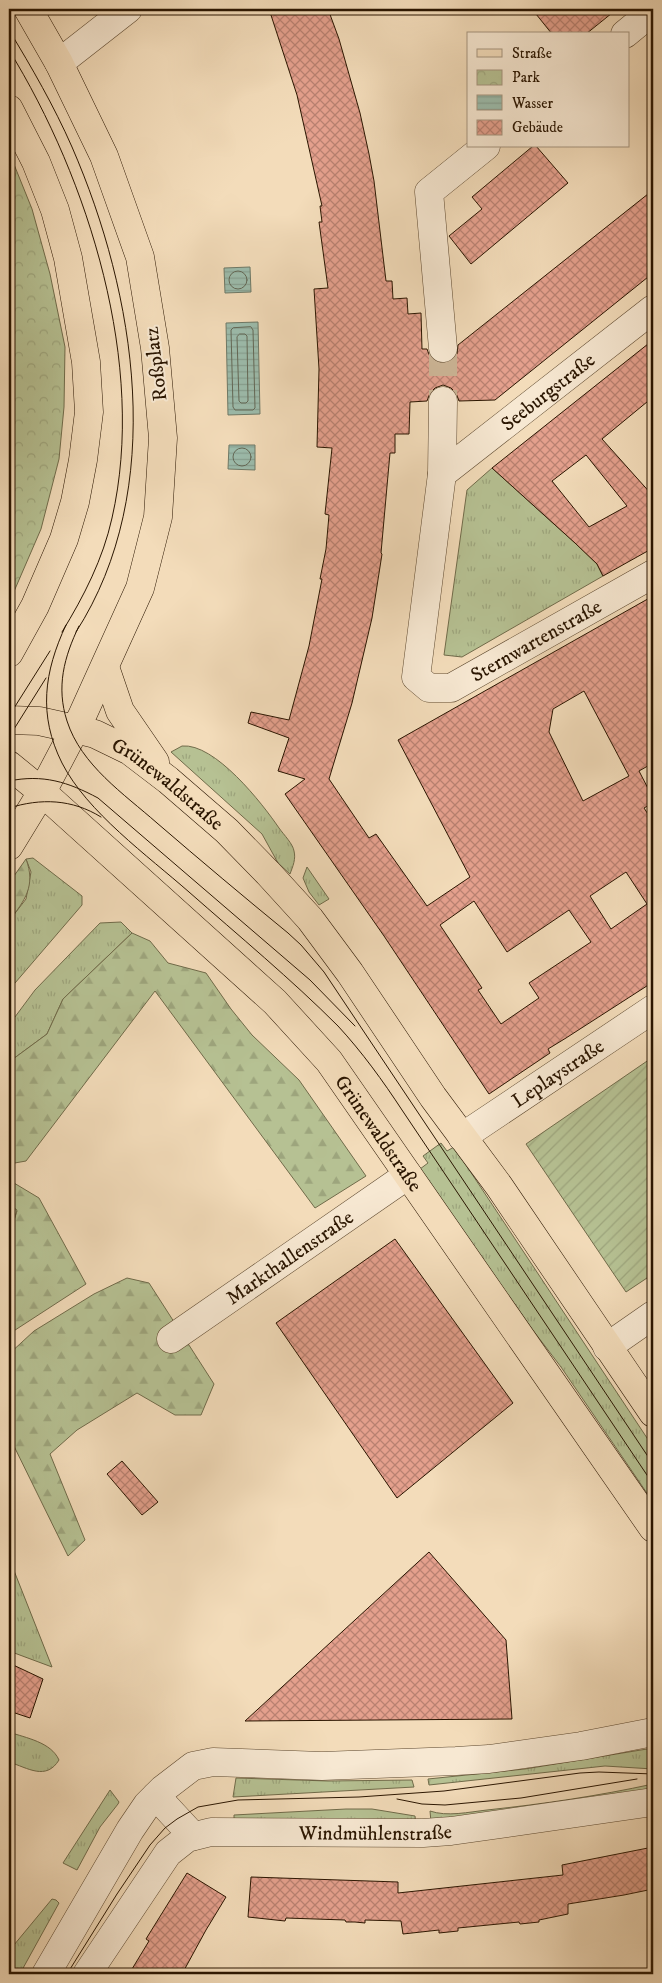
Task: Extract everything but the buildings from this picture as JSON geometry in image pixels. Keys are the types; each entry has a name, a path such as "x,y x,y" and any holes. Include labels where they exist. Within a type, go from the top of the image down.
{"main road":[{"name":"Roßplatz","path":"9,846 42,792 75,729 140,588 158,517 163,438 155,348 140,257 104,156 59,63 28,9"},
{"path":"9,109 39,170 54,210 68,258 86,362 89,412 80,477 64,538 35,606 9,653"},
{"path":"105,667 120,711 168,780"},
{"path":"9,720 39,722 75,729"},
{"name":"Grünewaldstraße","path":"75,729 95,734 130,751 168,780 247,851 310,919 350,973 433,1098 499,1186 653,1413"},
{"path":"9,764 42,792"},
{"name":"Grünewaldstraße","path":"42,792 251,980 296,1023 329,1060 653,1528"}],"street":[{"path":"59,63 128,9"},
{"path":"626,32 653,10"},
{"path":"443,348 429,192 484,148"},
{"name":"Seeburgstraße","path":"442,474 653,309"},
{"path":"442,474 443,401"},
{"name":"Sternwartenstraße","path":"442,474 416,677 429,688 450,688 653,574"},
{"name":"Leplaystraße","path":"462,1137 653,1010"},
{"name":"Markthallenstraße","path":"172,1339 408,1175"},
{"path":"607,1347 653,1314"},
{"path":"46,1974 118,1848 139,1817 156,1796 193,1766 212,1762 331,1766 489,1759 580,1746 653,1732"},
{"path":"156,1796 193,1836"},
{"name":"Windmühlenstraße","path":"86,1974 168,1853 182,1841 193,1836 211,1832 432,1832 653,1802"}],"green space":[{"path":"9,152 32,209 50,274 65,347 64,407 59,459 41,529 9,603"},
{"path":"492,468 597,564 603,576 462,657 444,655 467,490"},
{"path":"182,746 195,748 209,754 237,776 250,790 293,848 295,854 290,874 278,863 262,834 171,752"},
{"path":"33,858 82,896 82,905 9,990 9,921 26,899 31,872 26,859"},
{"path":"26,859 30,877 29,885 24,899 9,921 9,883"},
{"path":"307,867 329,899 319,905 309,892 303,878"},
{"path":"121,922 132,933 63,999 47,1034 9,1062 9,1025 35,990 100,923"},
{"path":"132,933 150,941 168,963 206,973 252,1035 299,1080 366,1176 315,1208 155,991 26,1161 9,1164 9,1062 47,1034 63,999"},
{"path":"653,1057 653,1274 626,1292 526,1144"},
{"path":"441,1143 447,1151 454,1147 653,1447 653,1502 561,1367 532,1329 420,1169 428,1163 423,1156"},
{"path":"9,1180 39,1198 86,1284 9,1334 9,1236 17,1211 9,1204"},
{"path":"9,1204 17,1210 9,1236"},
{"path":"127,1278 149,1283 214,1384 201,1415 175,1415 137,1393 77,1430 50,1454 85,1540 68,1556 9,1436 9,1354 34,1331 94,1294"},
{"path":"9,1558 52,1667 9,1651"},
{"path":"9,1732 44,1745 59,1760 48,1770 42,1771 30,1770 9,1762"},
{"path":"653,1748 653,1769 605,1766 429,1785 428,1779 525,1769"},
{"path":"236,1778 328,1781 412,1780 414,1787 233,1797"},
{"path":"653,1784 653,1791 431,1822 430,1811 451,1814 508,1808 591,1796"},
{"path":"110,1790 119,1802 100,1827 77,1870 63,1863"},
{"path":"372,1809 415,1816 416,1824 234,1819 234,1815"},
{"path":"52,1899 59,1903 20,1974 9,1974 9,1951"}],"water":[{"path":"250,267 251,292 225,293 224,268"},
{"path":"258,322 260,414 228,415 226,323"},
{"path":"229,445 255,445 255,470 228,469"}],"tunnel":[{"path":"443,348 443,401"}],"tram line":[{"path":"9,30 42,87 72,147 94,204 113,265 126,327 132,391 132,454 123,517 105,576 76,632"},
{"path":"9,50 38,101 64,156 86,215 104,275 116,337 122,399 121,459 112,518 92,577 62,632"},
{"path":"66,625 49,677 47,711 54,745 73,781 102,816 283,975 338,1026 355,1046 395,1099 653,1484"},
{"path":"79,626 69,649 63,672 62,696 67,721 82,751 118,790 288,933 324,972 653,1464"},
{"path":"9,716 50,651"},
{"path":"9,737 46,678"},
{"path":"9,781 33,778 55,781 98,798 310,980 355,1026"},
{"path":"9,808 33,803 56,802 79,807 101,817"},
{"path":"67,1974 150,1845 165,1828 198,1807 238,1800 359,1797 444,1791 580,1773 653,1774"},
{"path":"397,1799 422,1804 445,1805 521,1798 637,1779"}]}
